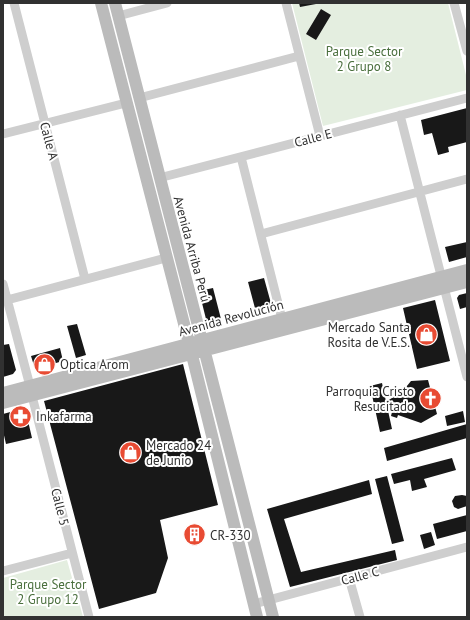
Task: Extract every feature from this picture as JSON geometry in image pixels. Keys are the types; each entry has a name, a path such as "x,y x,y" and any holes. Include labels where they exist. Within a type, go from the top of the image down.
{"street":[{"name":"Calle A","path":"14,3 85,279"},
{"name":"Avenida Arriba Perú","path":"100,3 190,349 257,617"},
{"name":"Avenida Arriba Perú","path":"115,3 202,346 273,617"},
{"path":"118,16 167,3"},
{"path":"286,3 320,136"},
{"path":"454,3 467,51"},
{"path":"457,14 467,11"},
{"path":"139,98 299,56"},
{"name":"Calle E","path":"159,178 467,98"},
{"path":"3,134 126,103"},
{"path":"400,115 466,372"},
{"path":"241,157 282,319"},
{"path":"261,234 467,179"},
{"path":"7,300 166,258"},
{"name":"Avenida Revolución","path":"3,403 31,391 443,283 467,270"},
{"name":"Avenida Revolución","path":"202,346 282,319 443,283 467,282"},
{"name":"Calle 5","path":"3,284 89,617"},
{"name":"Avenida Revolución","path":"3,393 31,391"},
{"name":"Calle C","path":"254,604 467,547"},
{"path":"3,571 72,553"},
{"path":"349,578 360,617"}],"green space":[{"name":"Parque Sector 2 Grupo 8","path":"292,3 448,3 467,79 467,90 323,126"},
{"name":"Parque Sector 2 Grupo 12","path":"67,560 83,617 3,617 3,578"}],"building":[{"path":"299,3 316,3 316,4 300,7"},
{"path":"321,9 331,15 316,40 306,34"},
{"path":"467,108 467,142 448,147 449,152 438,155 432,133 424,135 421,120"},
{"path":"467,242 467,257 449,262 445,247"},
{"path":"264,278 272,307 256,312 248,282"},
{"path":"213,288 221,319 207,323 199,291"},
{"path":"467,293 467,307 460,309 457,298 459,295"},
{"name":"Mercado Santa Rosita de V.E.S.","path":"435,300 450,361 417,369 403,308"},
{"path":"77,324 86,355 76,358 67,326"},
{"path":"9,344 16,370 13,374 3,377 3,345"},
{"path":"60,348 63,361 35,369 31,356"},
{"name":"Mercado 24 de Junio","path":"183,364 218,505 160,520 168,558 156,593 99,609 44,401"},
{"path":"428,380 437,414 421,423 398,415 397,418 391,416 392,412 388,409 387,401 402,392 411,381"},
{"path":"382,383 392,429 380,432 370,386"},
{"path":"25,408 32,438 6,444 3,431 3,414"},
{"path":"463,411 465,422 447,426 445,416"},
{"path":"467,424 467,438 387,461 384,448"},
{"path":"452,458 456,470 424,479 427,487 412,491 410,480 394,484 391,474"},
{"path":"387,476 404,541 392,544 375,479"},
{"path":"369,480 372,494 284,519 301,572 395,550 397,560 290,587 267,509"},
{"path":"455,496 467,496 467,506 458,509 454,507 452,501"},
{"path":"467,515 467,531 437,539 433,524"},
{"name":"CR-330","path":"191,528 197,528 201,532 201,538 197,542 191,542 187,538 187,532"},
{"path":"431,532 435,545 424,549 420,535"}],"place":[{"name":"Mercado Santa Rosita de V.E.S.","path":"426,334"},
{"name":"Optica Arom","path":"44,364"},
{"name":"Parroquia Cristo Resucitado","path":"430,398"},
{"name":"Inkafarma","path":"21,416"},
{"name":"Mercado 24 de Junio","path":"131,452"},
{"name":"CR-330","path":"194,535"}]}
